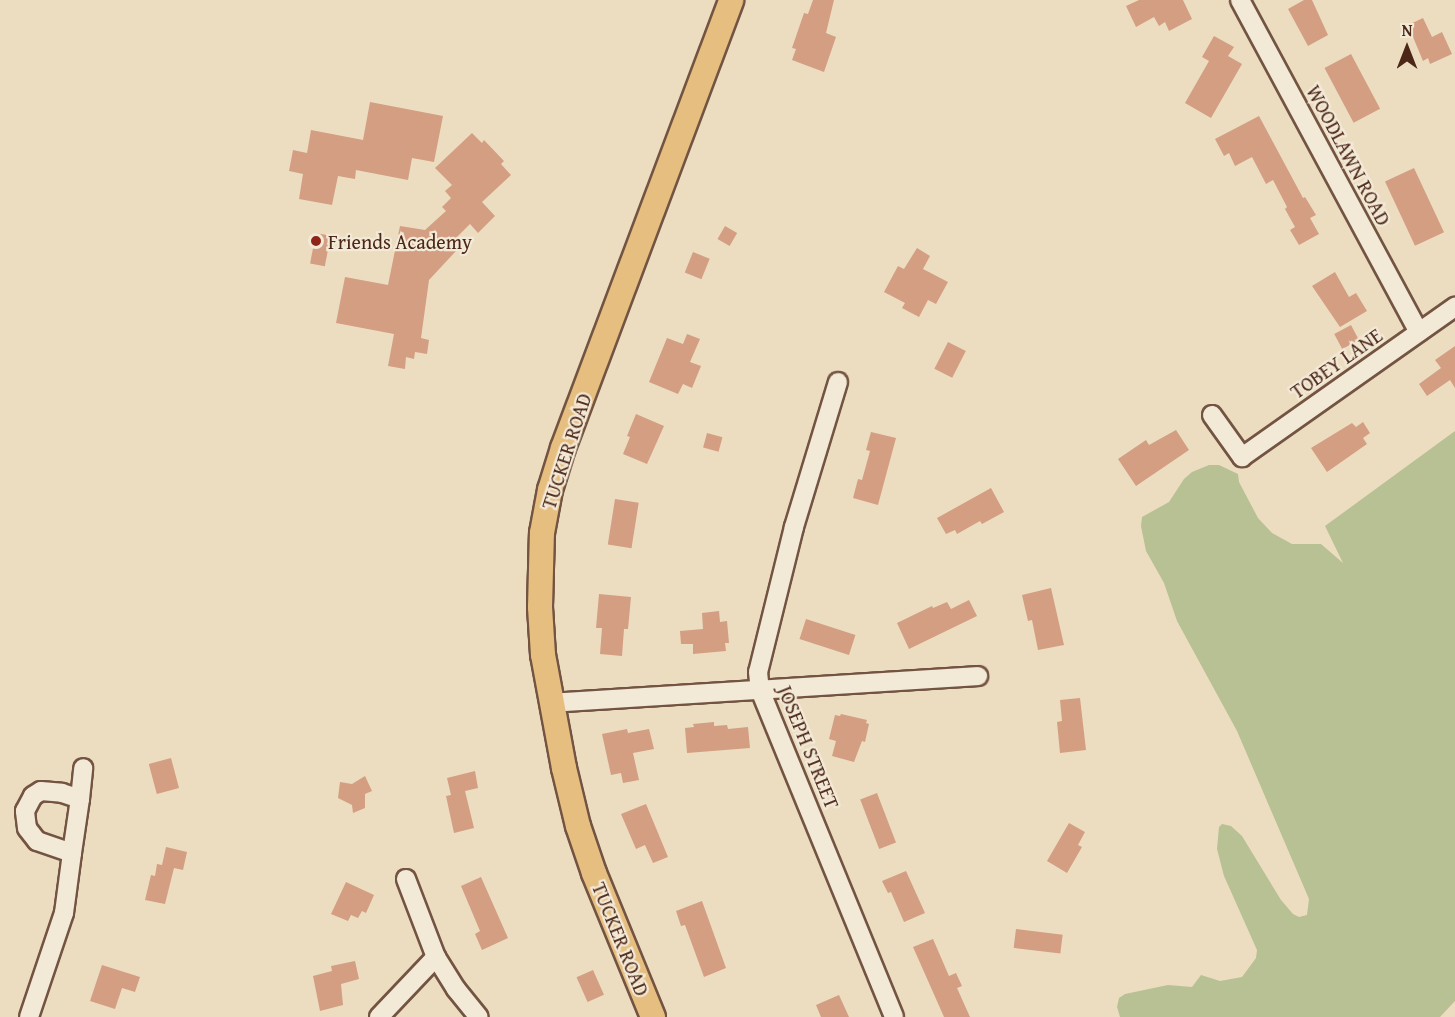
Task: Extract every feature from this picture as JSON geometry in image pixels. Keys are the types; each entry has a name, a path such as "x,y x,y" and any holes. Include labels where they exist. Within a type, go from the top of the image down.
{"main road":[{"name":"TUCKER ROAD","path":"653,1017 586,850 571,800 550,703 540,607 542,533 550,490 570,429 731,0"}],"street":[{"name":"WOODLAWN ROAD","path":"1240,0 1419,332"},
{"name":"TOBEY LANE","path":"1212,415 1242,457 1455,307"},
{"name":"JOSEPH STREET","path":"838,382 794,527 758,672 760,690 894,1017"},
{"path":"550,703 978,676"},
{"path":"29,1017 64,913 83,768"},
{"path":"72,853 37,842 27,828 25,811 33,796 41,791 62,793 80,799"},
{"path":"406,879 436,957 456,989 479,1017"},
{"path":"379,1017 436,957"}],"green space":[{"path":"1455,431 1455,1001 1440,1017 1120,1017 1117,1007 1119,998 1125,994 1168,985 1192,987 1201,975 1220,981 1242,977 1256,958 1257,950 1224,876 1217,849 1219,827 1222,824 1231,826 1242,836 1281,900 1293,914 1299,917 1307,915 1309,899 1237,731 1177,621 1164,583 1146,551 1141,526 1142,517 1169,502 1184,479 1192,472 1209,465 1219,465 1238,474 1239,482 1258,518 1272,533 1292,544 1321,544 1343,563 1325,526"}],"building":[{"path":"813,0 834,0 826,33 836,37 824,72 792,60 796,49 792,48 804,13 808,14"},
{"path":"1139,0 1183,0 1192,19 1169,31 1165,22 1159,26 1154,17 1136,27 1126,6"},
{"path":"1304,0 1312,0 1328,35 1308,46 1288,9"},
{"path":"1423,18 1432,37 1442,32 1452,54 1430,64 1428,58 1423,61 1408,25"},
{"path":"1214,36 1234,47 1228,56 1242,64 1211,118 1185,103 1209,61 1202,57"},
{"path":"1351,54 1380,109 1354,123 1325,68"},
{"path":"370,102 443,116 434,162 412,158 408,180 356,170 355,179 338,176 332,205 299,199 303,174 289,171 293,150 307,153 311,130 363,140"},
{"path":"1259,116 1303,198 1305,197 1316,215 1310,218 1319,234 1299,245 1290,230 1295,227 1285,209 1287,207 1273,180 1266,184 1252,157 1235,166 1229,153 1224,156 1215,139"},
{"path":"472,133 482,143 484,140 504,161 501,164 511,175 482,202 495,216 478,233 470,224 450,244 456,251 429,280 421,338 429,340 427,354 415,352 414,359 406,357 405,369 388,366 394,334 336,323 345,277 388,285 400,226 425,230 446,211 442,207 451,198 445,191 452,185 435,168"},
{"path":"1414,168 1444,232 1415,246 1385,182"},
{"path":"725,226 737,233 730,246 718,239"},
{"path":"316,233 331,236 325,266 310,263"},
{"path":"917,248 930,256 923,269 948,282 936,304 928,300 919,317 902,308 905,303 884,292 898,266 904,269"},
{"path":"693,252 710,259 701,279 685,272"},
{"path":"1335,272 1349,297 1356,293 1367,311 1340,327 1312,286"},
{"path":"1351,325 1359,340 1342,349 1334,334"},
{"path":"687,334 700,339 690,362 701,366 692,388 683,384 678,394 649,382 667,338 683,344"},
{"path":"948,342 966,351 952,378 934,369"},
{"path":"1455,346 1455,388 1450,380 1427,396 1419,384 1441,368 1435,360"},
{"path":"636,414 664,426 647,464 623,454"},
{"path":"1363,422 1370,433 1363,438 1367,444 1327,472 1311,448 1352,423 1356,427"},
{"path":"1176,430 1189,450 1136,486 1118,459 1146,440 1149,445"},
{"path":"871,432 896,438 878,505 853,498 858,479 862,480 870,451 866,450"},
{"path":"707,433 722,437 719,452 703,447"},
{"path":"991,488 1004,512 982,524 980,521 957,534 955,530 946,534 937,518"},
{"path":"615,499 639,503 632,548 608,544"},
{"path":"1051,588 1064,645 1038,650 1032,620 1028,621 1022,595"},
{"path":"599,594 631,597 628,629 624,629 622,656 600,654 602,628 596,628"},
{"path":"969,600 977,616 909,649 897,623 932,606 933,608 947,602 951,609"},
{"path":"719,611 720,622 727,621 729,643 725,643 726,651 693,654 693,644 681,644 680,631 703,629 702,613"},
{"path":"806,619 855,635 849,655 800,639"},
{"path":"1080,698 1086,750 1060,753 1057,722 1062,721 1060,700"},
{"path":"841,714 867,720 866,723 869,724 865,742 862,741 854,762 832,756 836,741 829,739 835,715 840,716"},
{"path":"714,722 714,726 727,725 728,729 748,727 750,748 687,753 685,728 694,727 693,724"},
{"path":"627,729 628,733 649,729 654,749 633,753 639,780 623,783 621,773 611,775 602,734"},
{"path":"171,758 179,788 157,794 149,764"},
{"path":"475,771 478,788 465,791 474,828 454,833 446,796 451,795 447,778"},
{"path":"365,776 372,791 365,794 365,808 353,813 352,805 338,798 340,782 352,784"},
{"path":"877,793 896,842 879,849 860,799"},
{"path":"646,804 668,857 653,863 645,845 636,849 621,814"},
{"path":"1069,823 1085,832 1078,845 1082,847 1067,873 1047,861"},
{"path":"166,847 187,852 183,870 174,868 165,904 145,900 151,875 155,876 157,864 162,865"},
{"path":"906,871 925,913 904,922 891,892 888,893 882,881"},
{"path":"481,877 508,938 482,950 475,934 480,931 461,886"},
{"path":"346,882 374,895 366,913 362,911 358,918 351,915 348,921 331,914"},
{"path":"702,901 726,968 704,977 685,925 681,926 676,911"},
{"path":"1016,929 1063,935 1060,954 1014,948"},
{"path":"933,939 949,976 956,973 962,986 957,988 970,1017 944,1017 913,947"},
{"path":"355,961 359,979 341,984 343,1005 320,1011 313,976 332,971 331,966"},
{"path":"102,965 140,977 135,992 122,988 115,1009 90,1001"},
{"path":"593,970 604,995 588,1002 577,977"},
{"path":"839,995 849,1017 821,1017 816,1005"}],"place":[{"name":"Friends Academy","path":"316,241"}]}
